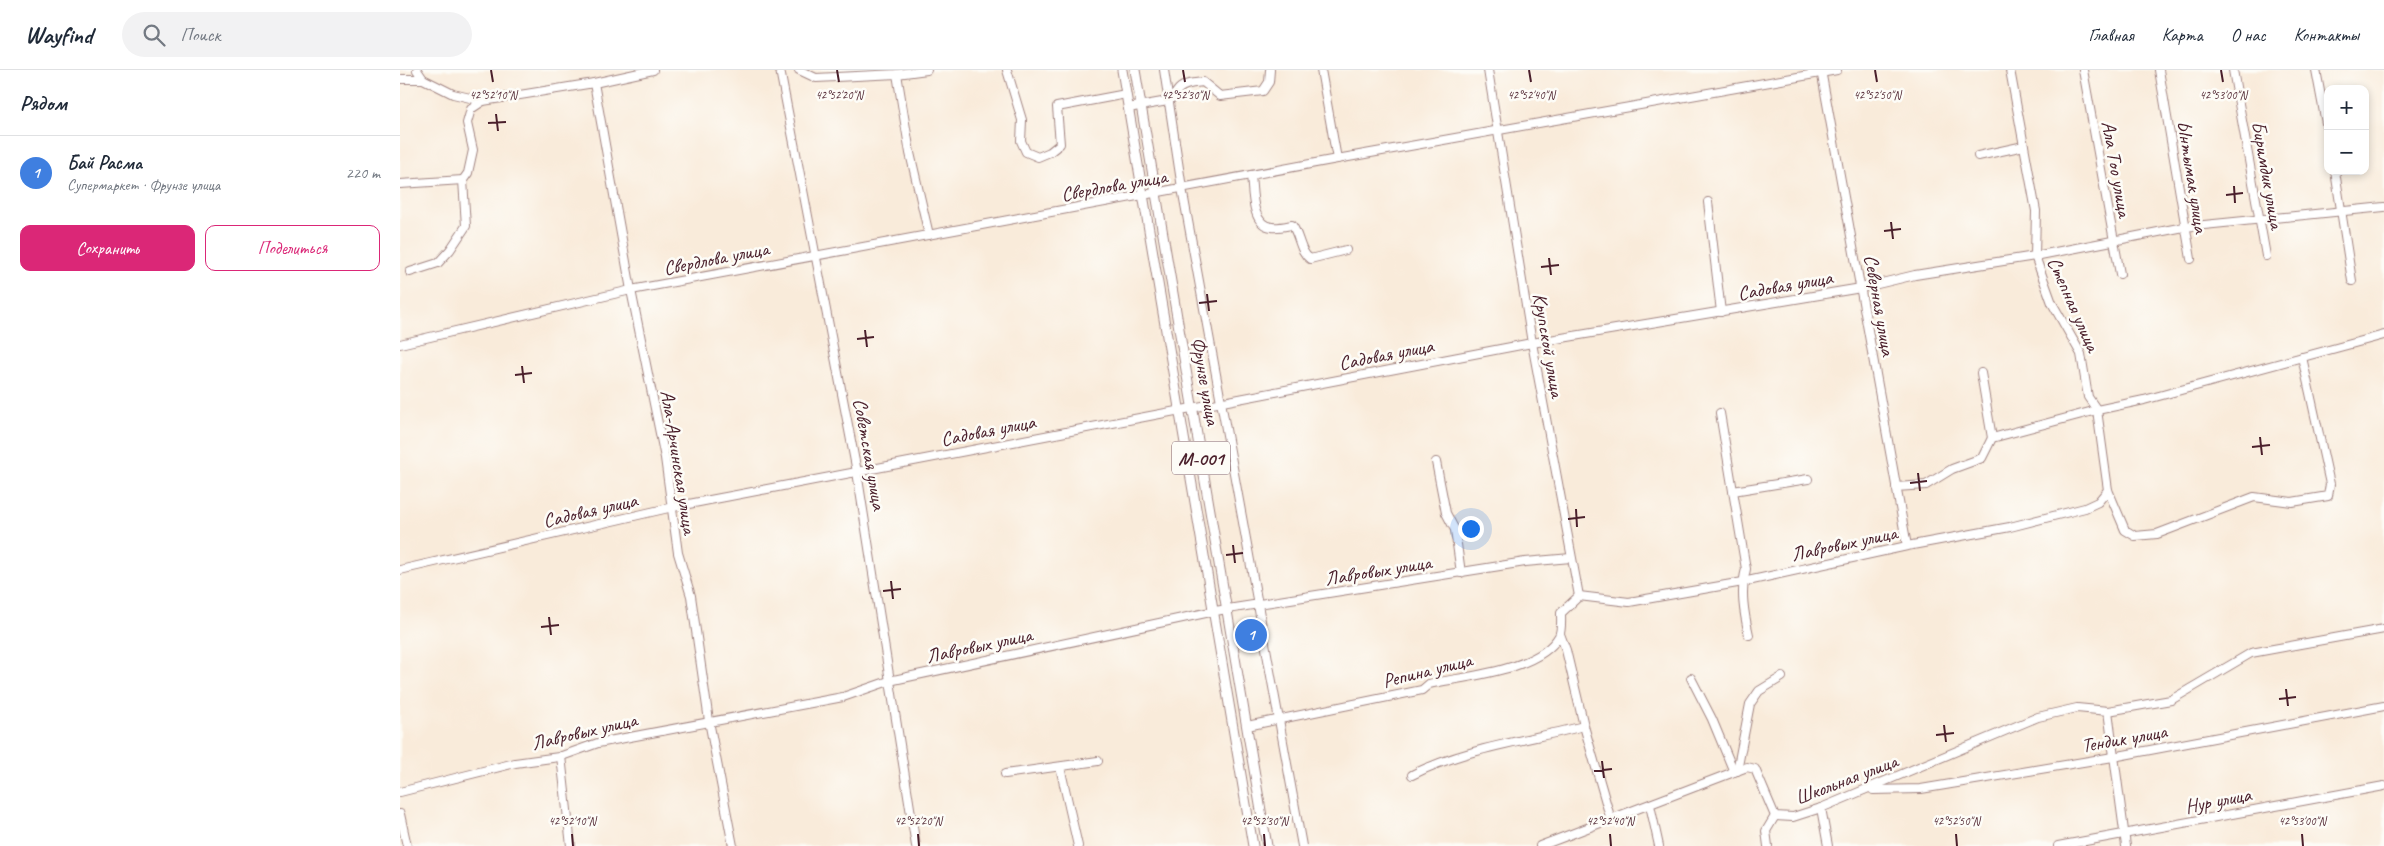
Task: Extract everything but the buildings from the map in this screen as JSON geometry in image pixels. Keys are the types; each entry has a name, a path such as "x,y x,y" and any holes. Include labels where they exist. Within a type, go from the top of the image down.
{"main road":[{"name":"Фрунзе улица","path":"1122,70 1215,611 1253,846"},
{"name":"Фрунзе улица","path":"1135,70 1267,846"}],"street":[{"path":"417,70 423,79"},
{"path":"400,79 423,79 453,94 483,101 594,83 653,70"},
{"name":"Советская улица","path":"780,70 817,255 857,472 916,846"},
{"path":"799,70 816,78 897,74 927,70"},
{"path":"1007,70 1022,120 1021,141 1026,152 1038,157 1050,152 1060,144 1057,108 1126,94"},
{"path":"1164,70 1182,188 1302,846"},
{"path":"1128,108 1168,101 1173,98 1178,89 1186,85 1203,82 1220,96 1263,91 1269,82 1270,70"},
{"path":"1321,70 1337,159"},
{"name":"Крупской улица","path":"1488,70 1532,343 1579,596"},
{"name":"Свердлова улица","path":"400,344 631,290 1499,129 1822,71 1837,70"},
{"name":"Степная улица","path":"2010,70 2036,211 2035,256 2052,303 2081,354 2088,397 2097,410 2108,490 2125,530 2135,536 2156,534 2254,497 2292,502 2328,496 2330,484 2302,357"},
{"name":"Ала Тоо улица","path":"2083,70 2120,274"},
{"name":"Ынтымак улица","path":"2159,70 2190,259"},
{"name":"Биримдик улица","path":"2233,70 2266,256"},
{"path":"2316,70 2327,130"},
{"name":"Северная улица","path":"1822,71 1907,546"},
{"path":"897,74 910,153 929,235"},
{"name":"Ала-Арчинская улица","path":"594,83 631,290 665,458 678,552 691,596 709,721 733,846"},
{"path":"410,272 438,263 450,250 466,226 463,180 468,173 473,150 467,122 470,109 483,101"},
{"path":"1978,156 2024,146"},
{"path":"1251,175 1256,213 1261,223 1270,227 1292,225 1298,234 1303,254 1310,259 1346,250"},
{"path":"2336,175 2352,281"},
{"path":"400,184 463,180"},
{"path":"1708,202 1721,312"},
{"name":"Садовая улица","path":"400,570 673,507 1532,343 1861,288 1915,275 2035,256 2184,227 2384,207"},
{"path":"1992,438 2097,410 2144,400 2384,335"},
{"path":"1896,487 1926,485 1952,469 1982,458 1992,438 1980,373"},
{"path":"1720,413 1746,569 1743,582 1743,608 1749,635"},
{"path":"1436,462 1446,513 1455,530 1461,573"},
{"path":"1733,491 1808,479"},
{"name":"Лавровых улица","path":"1579,596 1628,602 1743,582 1907,546 2010,526 2085,508 2098,502 2108,490"},
{"name":"Лавровых улица","path":"400,792 515,763 562,756 598,743 843,697 889,681 1215,611 1525,562 1571,558"},
{"path":"1579,596 1561,613 1560,634 1566,650 1584,726 1611,820"},
{"name":"Школьная улица","path":"1540,846 1747,767 1756,769 1775,816 1794,818 1868,790 2038,717 2077,708 2108,711 2171,700 2251,653 2384,629"},
{"name":"Репина улица","path":"1247,726 1422,690 1429,684 1513,666 1541,655 1560,634"},
{"path":"1736,771 1750,704 1758,691 1782,677"},
{"path":"1691,678 1736,771"},
{"name":"Тендик улица","path":"1868,790 1921,788 2113,757 2384,706"},
{"path":"2108,711 2126,846"},
{"path":"1412,775 1429,766 1473,753 1584,726"},
{"path":"562,756 571,846"},
{"path":"1005,774 1098,761"},
{"path":"1060,767 1078,846"},
{"name":"Нур улица","path":"2058,846 2384,786"},
{"path":"1650,805 1659,846"},
{"path":"1821,808 1828,846"},
{"path":"400,814 407,846"},
{"path":"1768,846 1766,831 1775,816"}],"place":[{"name":"Бай Расма","path":"1251,635"}]}
